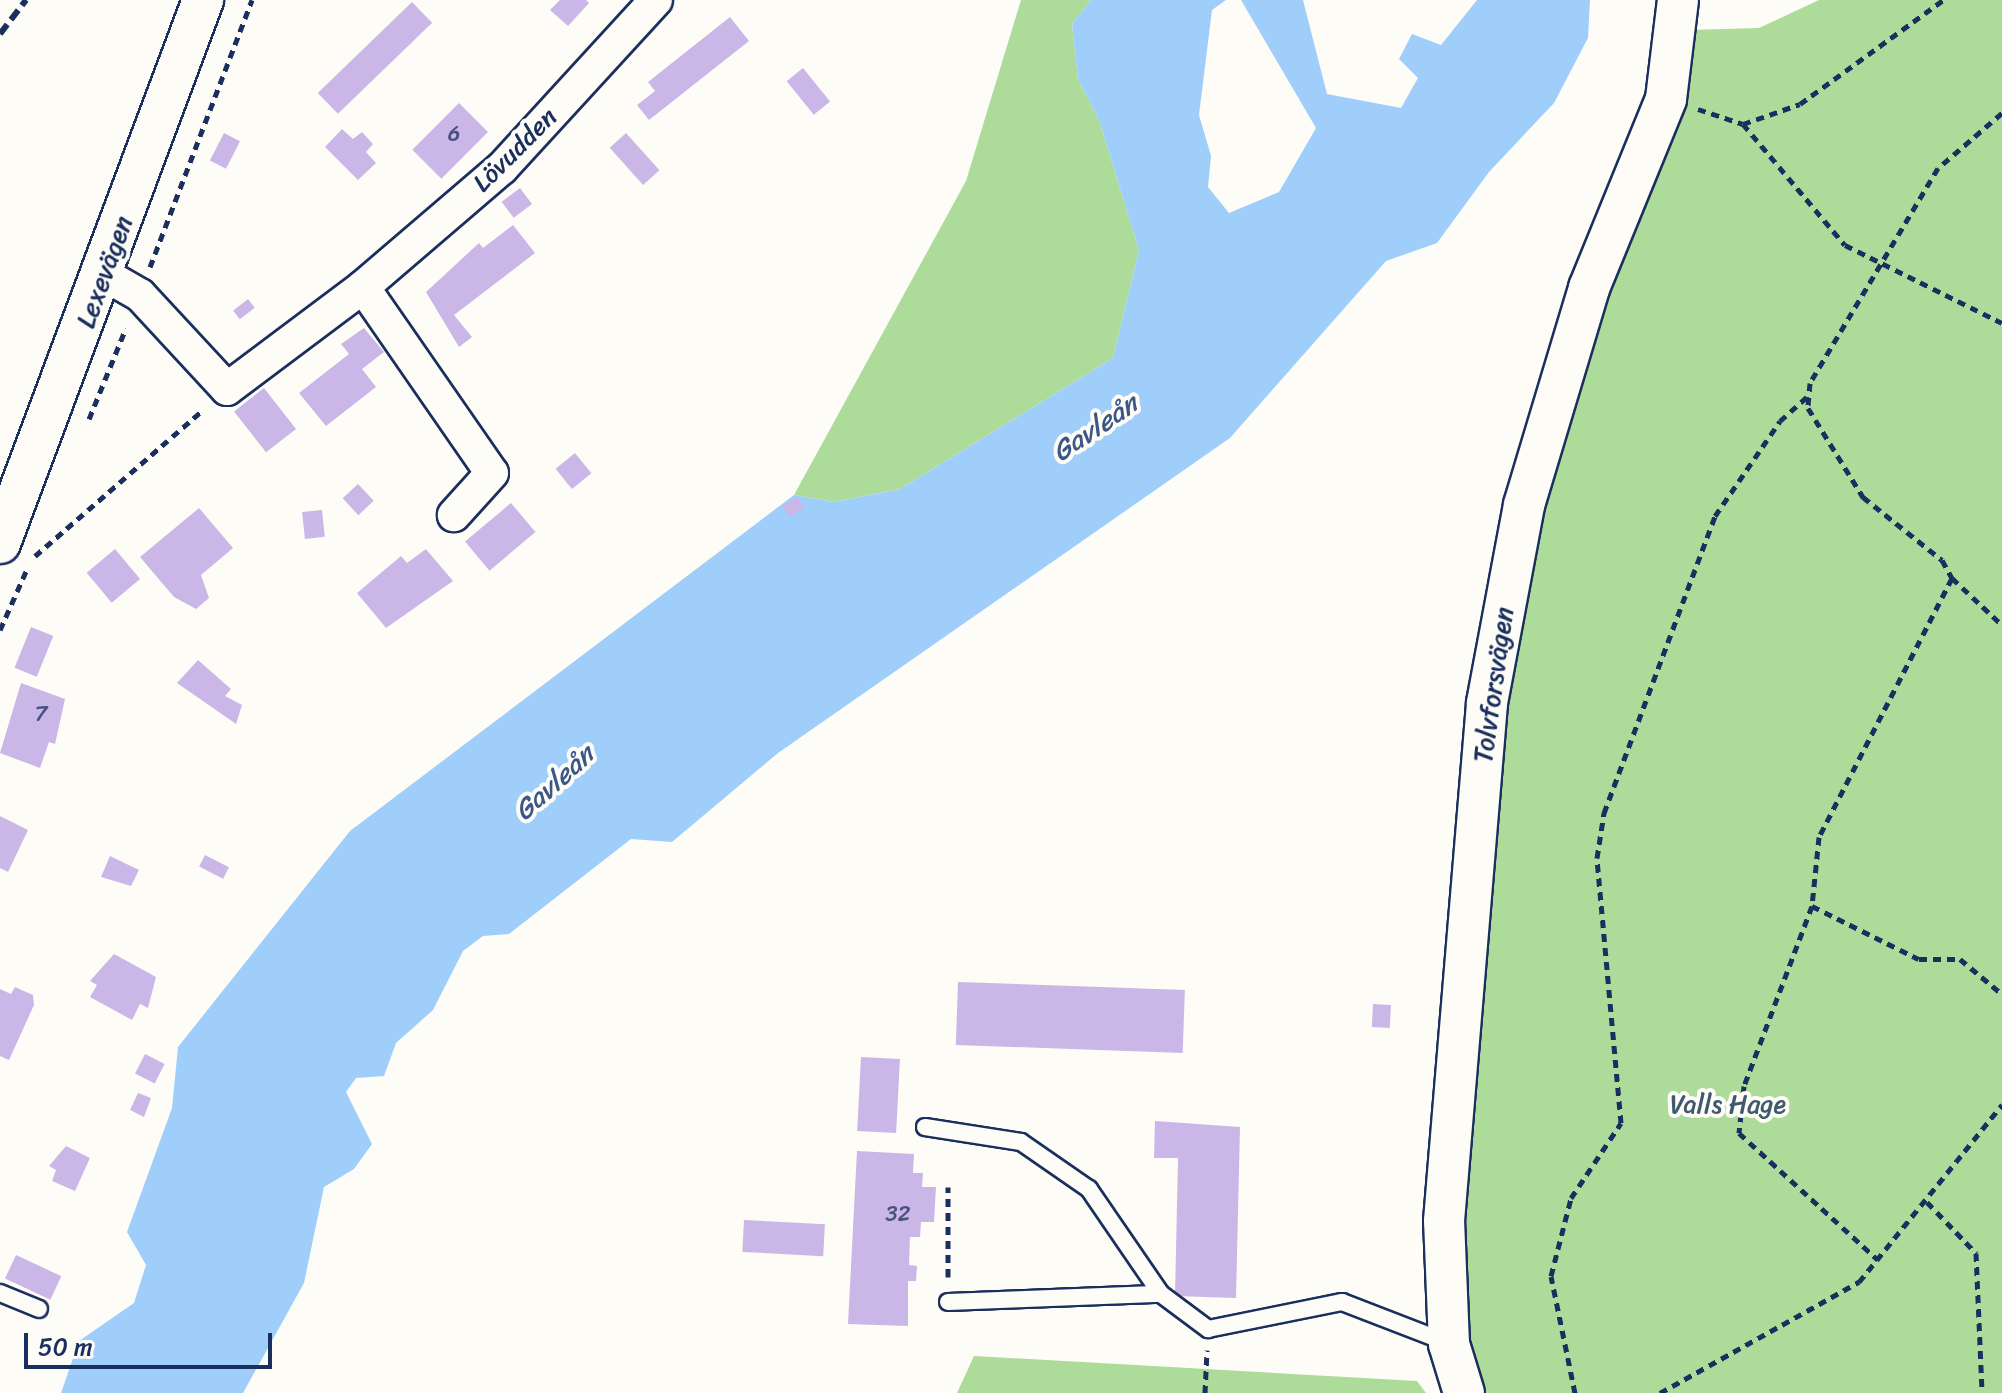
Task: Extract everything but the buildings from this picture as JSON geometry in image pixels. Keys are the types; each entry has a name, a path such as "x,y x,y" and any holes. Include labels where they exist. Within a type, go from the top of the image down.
{"street":[{"name":"Lexevägen","path":"16,551 105,275 203,0"},
{"name":"Lövudden","path":"227,389 363,287 502,168 656,0"},
{"name":"Tolvforsvägen","path":"1464,1393 1449,1344 1444,1221 1487,703 1524,505 1589,288 1666,99 1678,0"},
{"path":"105,275 140,295 227,389"},
{"path":"363,287 492,473 454,515"}],"lane":[{"path":"925,1127 1021,1142 1089,1189 1161,1294 1208,1329 1342,1302 1449,1344 1443,1393"},
{"path":"0,1293 39,1309"},
{"path":"948,1302 1161,1294"}],"path":[{"path":"140,295 252,0"},
{"path":"1743,124 1800,104 1943,0"},
{"path":"1666,99 1743,124 1845,245 1883,268 2002,323"},
{"path":"1575,1393 1551,1276 1571,1198 1621,1123 1597,858 1604,813 1715,516 1780,421 1809,395 1938,168 2002,113"},
{"path":"16,551 227,389"},
{"path":"1809,395 1808,408 1863,497 1942,560 1952,578 2002,625"},
{"path":"1878,1260 1739,1133 1744,1086 1812,906 1819,837 1952,578"},
{"path":"1812,906 1919,959 1960,959 2002,994"},
{"path":"1660,1393 1859,1282 1927,1202 2002,1105"},
{"path":"948,1187 948,1302"},
{"path":"1927,1202 1976,1253 1982,1393"},
{"path":"1205,1393 1208,1329"}],"green space":[{"path":"1021,0 1091,0 1072,24 1078,79 1099,120 1139,250 1113,358 900,489 834,502 794,495 966,181"},
{"name":"Valls Hage","path":"1819,0 2002,0 2002,1393 1464,1393 1449,1344 1524,505 1687,30 1759,28"},
{"path":"974,1356 1417,1381 1426,1393 957,1393"}],"water":[{"name":"Gavleån","path":"1091,0 1226,0 1212,10 1199,115 1211,156 1208,187 1229,213 1279,192 1316,128 1241,0 1303,0 1327,94 1401,108 1418,78 1399,59 1412,34 1441,45 1477,0 1590,0 1588,38 1554,103 1489,172 1437,243 1386,261 1230,438 778,753 672,842 631,839 509,934 483,936 463,951 433,1010 396,1043 384,1076 356,1078 346,1092 372,1144 354,1169 324,1187 304,1283 243,1393 61,1393 79,1341 134,1303 146,1265 127,1232 172,1108 178,1047 350,831 794,495 834,502 900,489 1113,358 1139,250 1099,120 1078,79 1072,24"}],"railway":[{"path":"0,34 26,0"}]}
